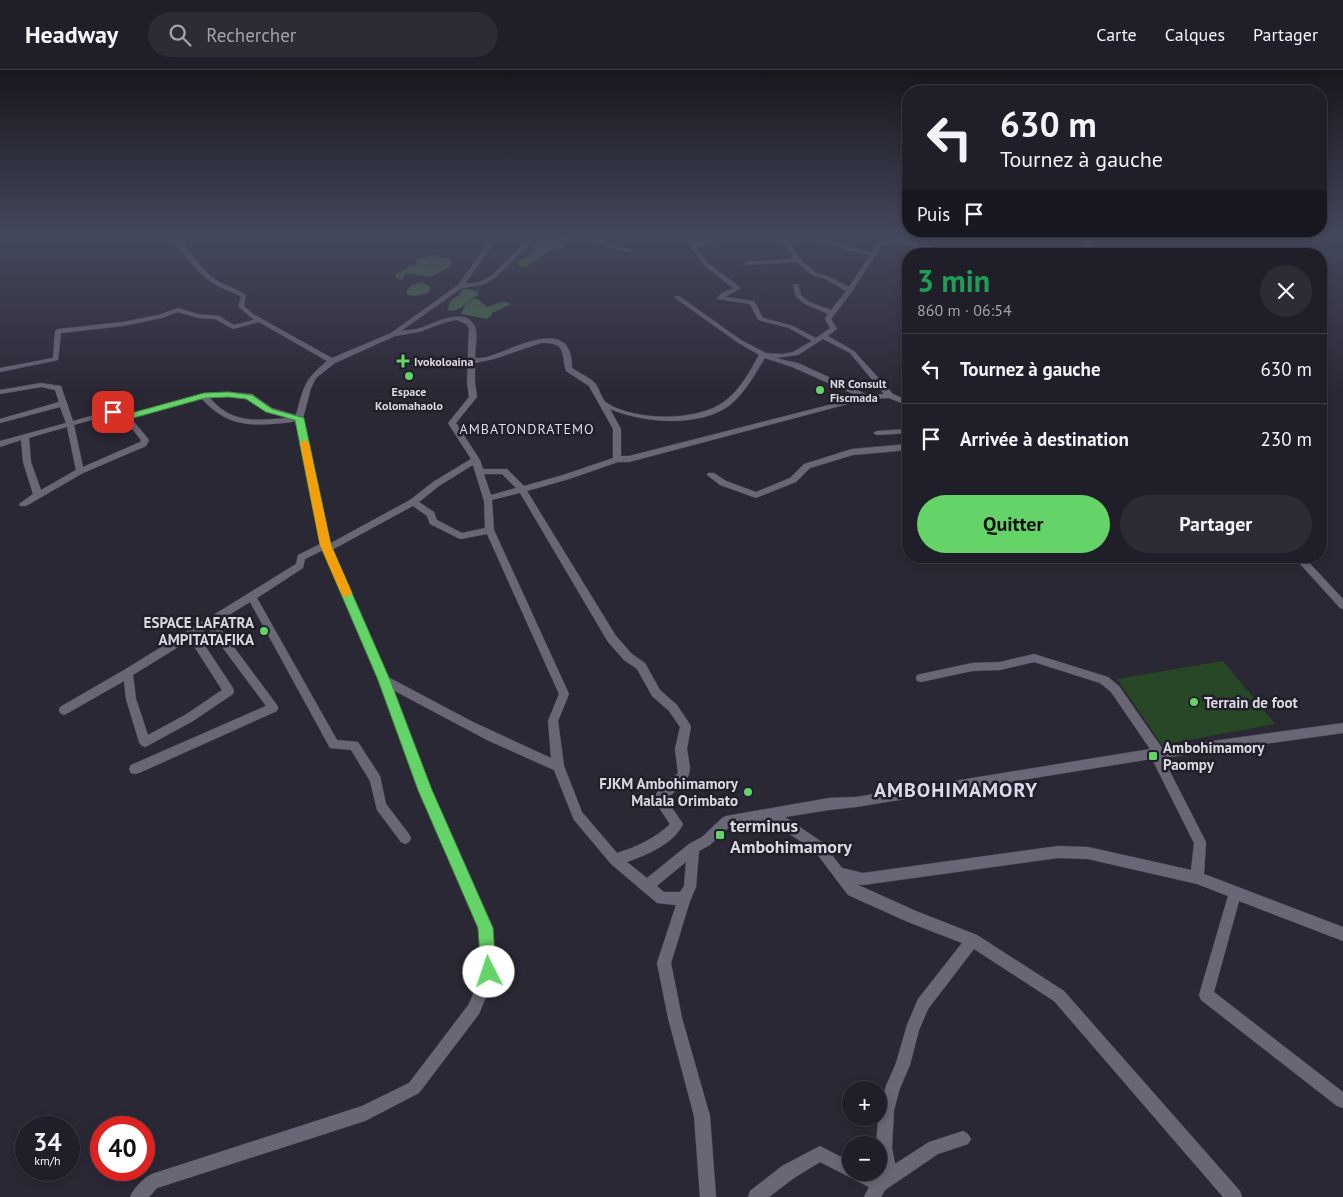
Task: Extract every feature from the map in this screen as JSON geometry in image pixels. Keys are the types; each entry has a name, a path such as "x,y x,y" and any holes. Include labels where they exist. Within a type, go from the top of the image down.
{"street":[{"path":"237,290 244,297 241,306 251,315 332,361"},
{"path":"138,1197 152,1182 365,1113 414,1088 474,1009 489,972 486,928 425,790 384,680 326,547 300,419 310,382 332,361 393,334 455,290"},
{"path":"734,290 720,298 752,302 760,319 768,323 780,323 794,328 816,341"},
{"path":"797,290 798,296 807,303 832,312"},
{"path":"764,355 787,357 805,350 834,328 828,319 850,290"},
{"path":"677,297 739,342 764,355 813,372 867,397"},
{"path":"0,370 56,359 58,331 124,324 160,317 178,310 198,316 217,316 232,327 260,320"},
{"path":"393,334 424,329 443,320 463,319 470,323 472,328 471,382 473,397 452,423 476,460 487,499 490,530 564,694 554,721 558,766 578,816 615,860 662,898 684,899"},
{"path":"823,336 852,352 890,396"},
{"path":"472,361 489,359 532,343 549,339 560,342 568,352 569,369 592,385 618,429 616,459"},
{"path":"604,404 639,417 665,418 698,415 726,404 753,372 764,355"},
{"path":"0,392 44,385 49,388 58,388 70,424 80,471"},
{"path":"126,417 204,396 228,394 249,396 269,410 300,419"},
{"path":"204,396 214,410 237,421 300,419"},
{"path":"487,499 616,459 629,459 867,397 890,396 902,401"},
{"path":"0,421 62,404"},
{"path":"0,444 113,412 123,413 145,442 80,471 23,504"},
{"path":"876,433 902,431"},
{"path":"25,437 27,462 38,495"},
{"path":"711,474 723,483 756,495 793,480 807,466 852,452 902,448"},
{"path":"64,710 128,673 300,566 301,557 326,547 413,502 436,484 476,460"},
{"path":"479,472 504,471 522,489 612,640 628,658 641,666 656,694 673,708 686,726 681,744 681,756 685,767 683,776 663,792 659,799 677,824 672,831 660,838 631,854 615,860"},
{"path":"413,502 431,514 433,522 461,536 490,530"},
{"path":"1304,563 1343,605"},
{"path":"251,596 334,745 354,745 376,780 381,806 405,838"},
{"path":"135,769 190,744 227,730 273,708 209,622"},
{"path":"128,673 131,699 144,742 189,718 229,691 191,633"},
{"path":"921,678 972,668 1000,666 1034,658 1104,680 1115,689 1157,754 1200,842 1197,878"},
{"path":"384,680 464,724 558,766"},
{"path":"647,886 693,848 706,841 726,822 1157,754 1343,728"},
{"path":"769,814 818,846 838,873 854,890 913,917 972,940 1059,996 1234,1197"},
{"path":"693,848 690,887 684,899 664,963 675,1018 702,1116 708,1197"},
{"path":"838,873 863,880 1058,852 1088,853 1197,878 1343,934"},
{"path":"1234,893 1206,995 1342,1101"},
{"path":"880,1186 886,1110 893,1086 903,1064 912,1030 923,1004 972,940"},
{"path":"880,1186 934,1147 963,1139"},
{"path":"756,1197 788,1172 820,1154 842,1165"}],"shaded area":[{"path":"408,290 430,290 428,293 414,296 408,295 406,292"},
{"path":"463,290 478,292 478,295 456,310 447,310 451,300 459,295"},
{"path":"473,299 478,299 487,307 502,302 511,304 492,313 487,319 461,314 465,305"},
{"name":"Terrain de foot","path":"1223,661 1275,724 1162,745 1117,679"}],"slow traffic":[{"path":"304,443 325,545 346,593"}],"place":[{"name":"Ivokoloaina","path":"403,361"},
{"name":"Espace Kolomahaolo","path":"409,376"},
{"name":"NR Consult Fiscmada","path":"820,390"},
{"name":"ESPACE LAFATRA AMPITATAFIKA","path":"264,631"},
{"name":"Terrain de foot","path":"1194,702"},
{"name":"Ambohimamory Paompy","path":"1153,756"},
{"name":"FJKM Ambohimamory Malala Orimbato","path":"748,792"},
{"name":"terminus Ambohimamory","path":"720,835"}],"district":[{"name":"AMBATONDRATEMO","path":"527,429"},
{"name":"AMBOHIMAMORY","path":"956,790"}],"route":[{"path":"113,412 118,411 126,417 204,396 228,394 249,396 269,410 299,418 325,545 384,680 425,790 486,928 489,972"}]}
